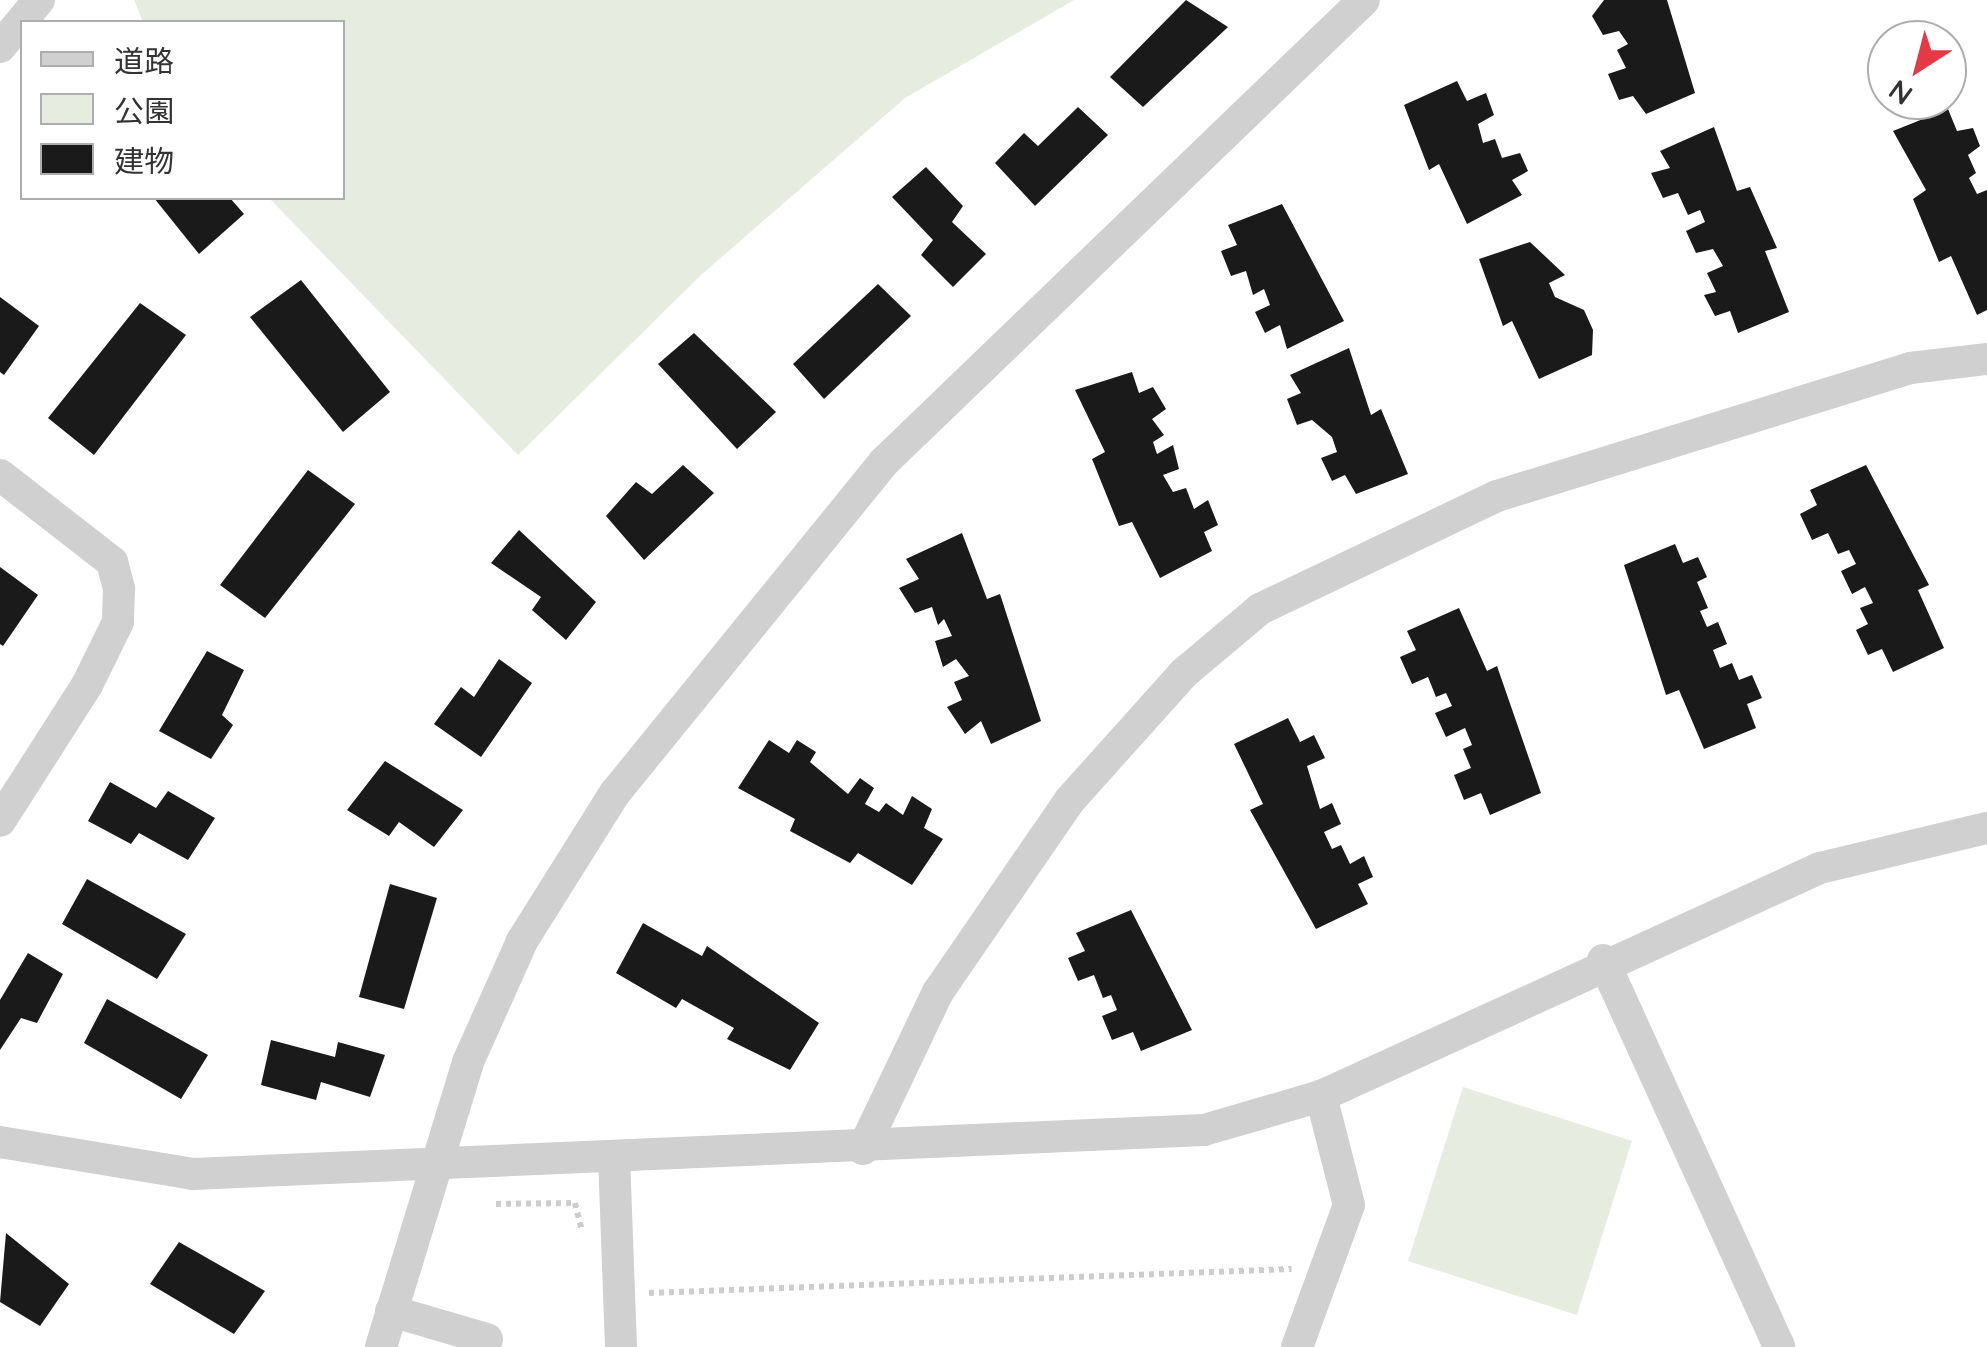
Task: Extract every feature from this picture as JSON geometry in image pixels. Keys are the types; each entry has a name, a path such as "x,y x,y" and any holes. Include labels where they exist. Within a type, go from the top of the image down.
{"street":[{"path":"22,20 39,0"},
{"path":"381,1347 434,1162 522,942 615,792 884,462 1364,0"},
{"path":"0,47 20,23"},
{"path":"863,1149 938,992 1070,800 1184,673 1260,609 1497,496 1910,368 1987,359"},
{"path":"0,475 112,562 119,590 118,622 87,685 0,820"},
{"path":"0,1142 193,1174 434,1162 863,1149 1204,1130 1321,1096 1603,960 1820,868 1987,828"},
{"path":"1603,960 1778,1347"},
{"path":"1298,1347 1349,1204 1321,1096"},
{"path":"614,1156 621,1347"},
{"path":"392,1310 487,1338"}],"path":[{"path":"496,1204 575,1203 584,1240"},
{"path":"636,1293 1325,1268"}],"green space":[{"path":"134,0 1074,0 905,98 701,275 518,455 271,200 345,200 345,20 142,20"},
{"path":"1463,1087 1632,1141 1577,1315 1408,1261"}],"building":[{"path":"1186,0 1228,27 1143,107 1110,77"},
{"path":"1604,0 1667,0 1695,93 1646,114 1633,96 1619,100 1608,74 1626,68 1617,50 1628,44 1619,31 1603,35 1592,16"},
{"path":"1457,81 1467,101 1486,93 1494,115 1478,124 1483,143 1495,139 1502,158 1520,153 1528,171 1512,180 1522,195 1467,224 1439,164 1429,170 1404,105"},
{"path":"1078,107 1108,135 1035,206 995,163 1024,133 1038,146"},
{"path":"1920,120 1952,120 1957,131 1973,128 1980,146 1968,155 1976,173 1969,178 1977,194 1987,190 1987,310 1977,315 1951,256 1939,262 1913,199 1926,190 1893,131"},
{"path":"1714,127 1737,191 1750,187 1777,248 1765,251 1789,312 1738,333 1730,311 1715,316 1704,295 1716,292 1707,273 1723,266 1713,249 1696,253 1686,231 1705,222 1700,210 1688,215 1678,193 1663,198 1651,173 1670,168 1660,151"},
{"path":"926,167 963,206 952,222 986,254 953,287 921,255 933,240 892,197"},
{"path":"156,200 232,200 244,214 199,254"},
{"path":"1282,204 1344,321 1287,349 1280,325 1265,333 1255,312 1270,305 1264,289 1253,295 1246,271 1231,276 1221,251 1237,245 1228,225"},
{"path":"1530,242 1565,275 1549,283 1555,297 1584,310 1593,330 1592,355 1539,379 1512,321 1503,326 1479,259"},
{"path":"301,280 390,392 343,432 250,317"},
{"path":"878,284 911,316 824,399 793,364"},
{"path":"0,297 39,326 4,375 0,372"},
{"path":"140,303 186,335 94,455 48,418"},
{"path":"694,333 776,412 737,449 658,364"},
{"path":"1349,348 1371,415 1381,409 1408,474 1356,494 1345,475 1332,481 1321,458 1337,452 1332,437 1312,420 1297,425 1287,399 1301,393 1290,375"},
{"path":"1132,372 1139,393 1153,387 1166,409 1152,419 1164,435 1153,442 1157,454 1173,445 1179,469 1163,475 1173,492 1186,488 1194,509 1208,500 1218,525 1204,532 1212,551 1160,578 1132,522 1119,526 1092,459 1105,452 1075,390"},
{"path":"683,465 714,493 644,560 606,516 636,482 652,494"},
{"path":"1866,465 1929,585 1918,590 1944,648 1893,672 1882,649 1868,655 1856,630 1868,624 1860,608 1873,603 1865,587 1852,594 1841,571 1856,564 1849,550 1838,554 1828,533 1812,540 1800,514 1817,505 1810,490"},
{"path":"308,470 355,504 265,618 220,585"},
{"path":"519,530 596,602 566,640 532,610 541,597 491,563"},
{"path":"962,533 987,599 1000,594 1041,721 991,744 981,721 965,734 947,707 962,700 954,682 969,676 956,659 943,667 935,641 952,636 944,619 938,625 932,607 915,613 899,588 919,579 906,559"},
{"path":"1675,544 1683,563 1698,557 1707,577 1697,582 1708,608 1700,611 1707,627 1718,622 1727,644 1713,650 1720,668 1732,663 1739,680 1752,675 1762,698 1747,704 1756,728 1704,749 1679,690 1666,695 1624,565"},
{"path":"0,567 38,595 3,646 0,644"},
{"path":"1459,608 1487,671 1497,666 1541,793 1490,815 1481,793 1464,800 1454,775 1471,768 1463,749 1472,745 1465,728 1446,737 1435,713 1452,706 1446,693 1436,697 1428,677 1412,684 1400,657 1416,650 1407,631"},
{"path":"207,651 244,670 222,715 233,725 211,759 159,731"},
{"path":"499,659 532,683 481,757 434,724 461,687 474,697"},
{"path":"1288,718 1300,742 1314,735 1325,758 1307,766 1320,809 1332,803 1341,824 1324,832 1332,849 1341,845 1350,864 1364,856 1373,877 1358,884 1368,904 1316,929 1250,810 1263,804 1234,744"},
{"path":"769,740 789,753 797,740 816,752 810,762 848,794 860,778 874,788 865,804 879,812 886,803 903,815 912,796 932,809 924,828 943,839 912,885 858,853 850,863 790,831 795,819 738,788"},
{"path":"385,761 463,810 434,847 399,822 389,836 347,810"},
{"path":"110,782 156,808 168,791 215,818 188,860 139,833 131,844 88,821"},
{"path":"87,879 186,934 157,979 62,924"},
{"path":"390,884 437,898 404,1009 359,997"},
{"path":"1131,910 1192,1030 1141,1051 1133,1032 1112,1040 1102,1016 1117,1010 1111,995 1103,998 1094,975 1078,981 1068,958 1085,951 1076,933"},
{"path":"643,923 702,956 707,946 819,1023 790,1070 727,1039 734,1028 682,999 676,1008 616,973"},
{"path":"28,953 63,974 37,1023 21,1018 0,1050 0,1000"},
{"path":"107,999 208,1055 181,1099 84,1043"},
{"path":"271,1040 335,1057 338,1042 385,1055 370,1097 321,1082 316,1100 261,1085"},
{"path":"6,1233 69,1284 40,1326 0,1302"},
{"path":"179,1242 265,1291 234,1334 150,1284"}]}
